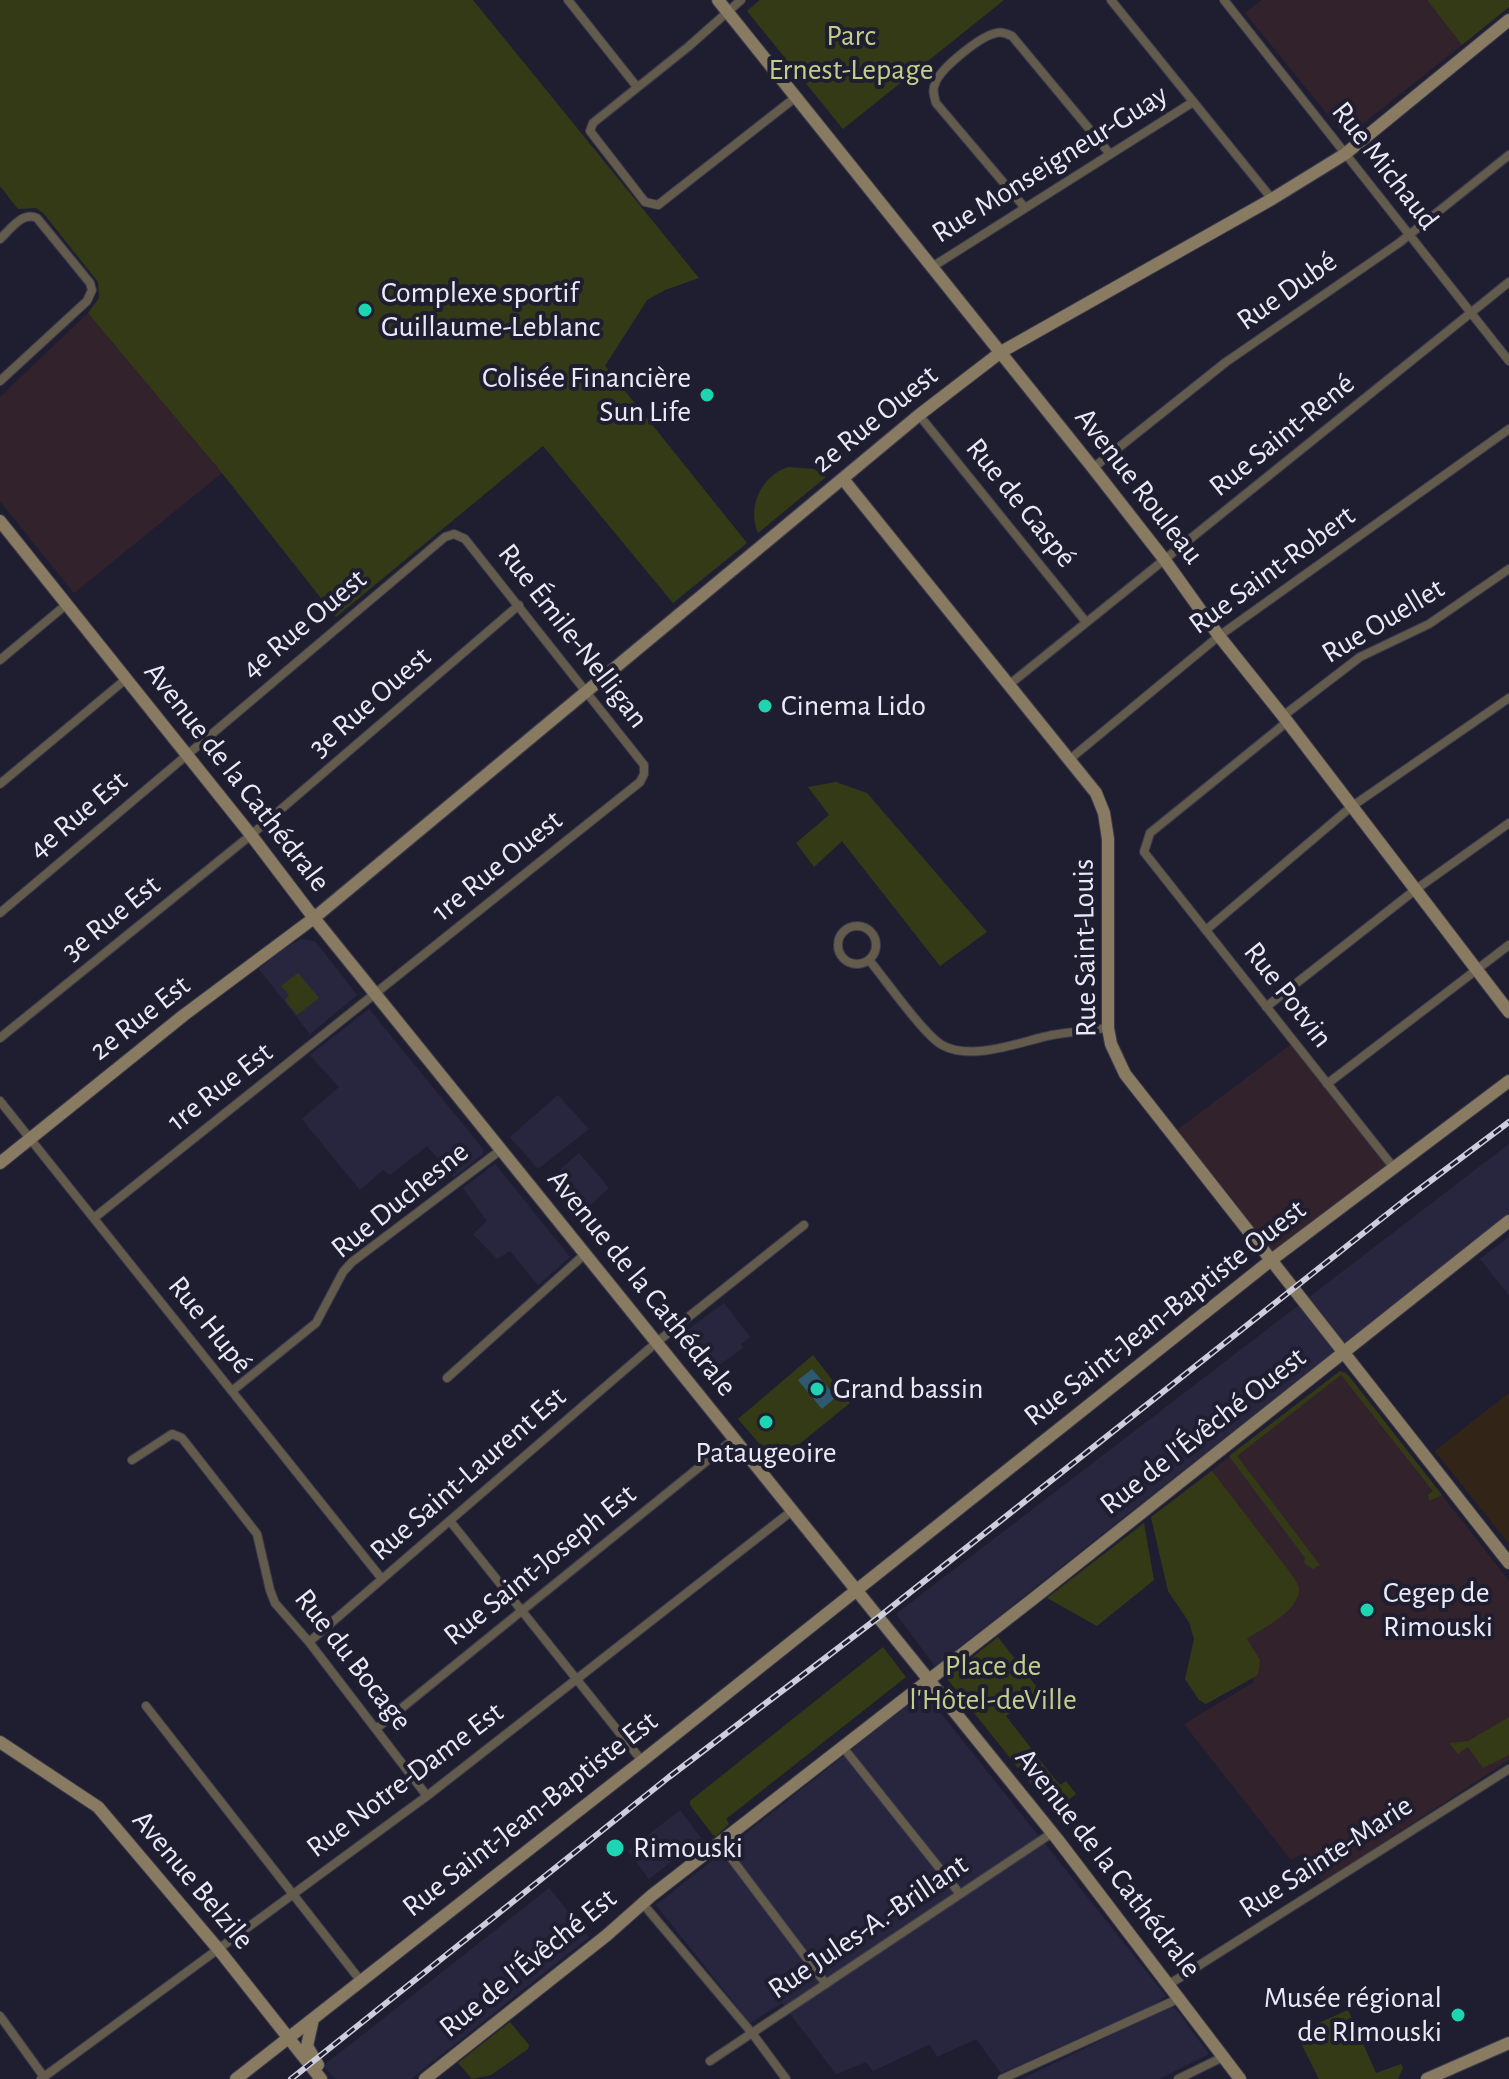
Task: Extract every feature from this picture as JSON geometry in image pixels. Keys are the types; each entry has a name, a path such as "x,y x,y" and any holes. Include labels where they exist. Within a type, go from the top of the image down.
{"street":[{"path":"568,0 637,87"},
{"name":"Avenue Rouleau","path":"718,0 1093,468 1509,1012"},
{"path":"741,0 590,127 592,135 645,202 658,205 796,97"},
{"path":"1111,0 1272,199"},
{"name":"Rue Michaud","path":"1224,0 1509,361"},
{"name":"2e Rue Ouest","path":"314,918 919,415 1001,352 1272,199 1345,154 1509,20"},
{"path":"1025,208 936,103 934,85 939,74 989,34 1001,32 1012,36 1110,154"},
{"name":"Rue Monseigneur-Guay","path":"932,267 1193,102"},
{"name":"Rue Dubé","path":"1093,468 1226,362 1410,235 1509,155"},
{"path":"0,239 25,216 37,218 90,283 92,290 87,301 0,381"},
{"name":"Rue Saint-René","path":"1010,684 1509,282"},
{"name":"Rue de Gaspé","path":"919,415 1086,622"},
{"name":"Rue Saint-Robert","path":"1070,759 1219,636 1509,429"},
{"name":"Rue Saint-Louis","path":"843,479 1096,793 1104,813 1108,839 1108,1028 1111,1044 1125,1074 1509,1563"},
{"name":"Avenue de la Cathédrale","path":"0,521 314,918 1052,1833 1240,2079"},
{"name":"Rue Émile-Nelligan","path":"454,534 465,539 519,605 644,765 644,774"},
{"name":"4e Rue Ouest","path":"187,754 445,537 454,534"},
{"name":"Rue Ouellet","path":"1144,852 1150,833 1360,657 1429,624 1509,569"},
{"path":"0,660 67,604"},
{"name":"3e Rue Ouest","path":"251,835 519,605"},
{"path":"0,784 126,679"},
{"path":"1206,930 1351,807 1509,698"},
{"name":"4e Rue Est","path":"0,913 187,754"},
{"name":"1re Rue Ouest","path":"376,994 640,782 644,774"},
{"path":"1266,1007 1415,890 1509,823"},
{"name":"3e Rue Est","path":"0,1038 251,835"},
{"name":"Rue Potvin","path":"1144,852 1394,1168"},
{"name":"2e Rue Est","path":"0,1163 184,1015 314,918"},
{"path":"863,927 873,934 877,945 869,960 857,964 844,959 838,947 846,930 863,927"},
{"path":"1327,1084 1509,945"},
{"path":"869,960 934,1038 953,1050 1004,1047 1052,1035 1108,1028"},
{"name":"1re Rue Est","path":"94,1218 376,994"},
{"name":"Rue Saint-Jean-Baptiste Ouest","path":"856,1589 1270,1261 1509,1081"},
{"name":"Rue Hupé","path":"0,1101 382,1579"},
{"name":"Rue Duchesne","path":"232,1391 316,1323 343,1272 352,1262 502,1149"},
{"name":"Rue de l'Évêché Ouest","path":"928,1679 1509,1221"},
{"name":"Rue Saint-Laurent Est","path":"309,1642 657,1342 804,1225"},
{"path":"447,1378 585,1254"},
{"name":"Rue du Bocage","path":"132,1460 172,1434 182,1438 257,1534 275,1603 377,1728 427,1796"},
{"name":"Rue Saint-Joseph Est","path":"377,1728 734,1439"},
{"name":"Rue Notre-Dame Est","path":"42,2078 427,1796 793,1510"},
{"path":"450,1521 642,1761"},
{"name":"Rue Saint-Jean-Baptiste Est","path":"236,2079 856,1589"},
{"name":"Rue de l'Évêché Est","path":"425,2079 719,1842 928,1679"},
{"path":"146,1706 360,1980"},
{"name":"Avenue Belzile","path":"0,1742 98,1807 219,1950 322,2079"},
{"path":"842,1745 960,1894"},
{"name":"Rue Sainte-Marie","path":"1168,1985 1509,1769"},
{"name":"Rue Jules-A.-Brillant","path":"710,2061 1052,1833"},
{"path":"719,1842 826,1984"},
{"path":"643,1904 752,2033 786,2079"},
{"path":"1002,2079 1180,1998"},
{"path":"0,2016 42,2078"},
{"path":"313,2019 307,2046 322,2079"},
{"path":"1427,2079 1509,2043"},
{"path":"1178,2079 1225,2056"}],"shaded area":[{"path":"1262,0 1427,0 1462,45 1346,137 1245,13"},
{"path":"88,313 222,473 74,593 0,501 0,397"},
{"path":"302,939 315,941 357,995 310,1034 259,969 283,949"},
{"path":"369,1009 483,1149 483,1154 454,1177 427,1146 390,1175 383,1170 360,1190 302,1119 339,1087 310,1055"},
{"path":"1294,1042 1394,1168 1270,1261 1172,1134"},
{"path":"558,1095 589,1129 538,1169 510,1137"},
{"path":"1509,1144 1509,1213 935,1666 896,1614"},
{"path":"579,1153 609,1188 576,1218 547,1181"},
{"path":"495,1164 570,1257 538,1285 510,1251 497,1259 473,1234 487,1221 463,1188"},
{"path":"1509,1237 1509,1295 1480,1259"},
{"path":"724,1303 750,1337 741,1344 743,1348 702,1377 676,1344 678,1337"},
{"name":"Cegep de Rimouski","path":"1340,1371 1346,1372 1509,1581 1509,1760 1323,1882 1303,1854 1291,1860 1184,1724 1254,1682 1252,1678 1258,1675 1154,1515"},
{"path":"1509,1393 1509,1544 1435,1451"},
{"path":"924,1692 1166,1996 1152,2006 1001,2073 976,2039 937,2057 930,2044 873,2071 866,2062 836,2074 782,2003 750,2023 656,1905"},
{"path":"680,1810 703,1841 697,1847 694,1844 649,1879 628,1851"},
{"path":"549,1888 589,1937 411,2079 336,2079 323,2066"},
{"path":"1169,2007 1175,2008 1209,2054 1159,2079 1022,2079"}],"green space":[{"name":"Complexe sportif Guillaume-Leblanc","path":"0,0 473,0 699,278 647,300 605,366 747,543 673,603 543,446 336,617 222,473 88,313 99,298 98,282 44,214 36,208 18,209 0,186"},
{"name":"Parc Ernest-Lepage","path":"760,0 1004,0 843,129 747,11"},
{"path":"1427,0 1509,0 1509,7 1462,45"},
{"path":"788,467 814,469 826,477 758,533 754,513 759,494 770,477"},
{"path":"836,782 867,793 987,932 940,966 842,841 814,867 796,843 829,815 808,787"},
{"path":"298,973 319,998 297,1015 285,1000 289,995 281,986"},
{"path":"813,1355 850,1403 776,1463 738,1419"},
{"path":"1340,1371 1349,1376 1442,1495 1429,1501 1428,1495 1433,1491 1341,1375 1237,1456 1320,1565 1313,1569 1304,1563 1305,1558 1229,1456"},
{"path":"1212,1471 1289,1571 1299,1589 1287,1612 1247,1639 1260,1660 1258,1675 1206,1704 1199,1700 1185,1679 1194,1639 1189,1622 1168,1591 1151,1517"},
{"path":"1144,1523 1154,1580 1097,1626 1047,1598"},
{"name":"Place de l'Hôtel-deVille","path":"998,1637 1039,1690 1006,1716 1034,1752 1018,1768 948,1680 950,1675"},
{"path":"883,1647 906,1677 726,1819 729,1824 716,1836 713,1835 690,1801"},
{"path":"1509,1717 1509,1755 1483,1768 1468,1747 1458,1754 1449,1743 1468,1741"},
{"path":"1037,1757 1060,1785 1066,1781 1076,1794 1062,1805 1057,1800 1049,1806 1022,1773"},
{"path":"1348,2010 1376,2073 1401,2064 1403,2068 1398,2079 1319,2079 1296,2033"},
{"path":"510,2022 529,2045 528,2049 491,2075 472,2079 458,2063"}],"water":[{"name":"Grand bassin","path":"812,1369 836,1397 822,1409 798,1380"}],"railway":[{"path":"291,2079 669,1777 879,1617 1405,1200 1509,1122"}],"place":[{"name":"Complexe sportif Guillaume-Leblanc","path":"365,310"},
{"name":"Colisée Financière Sun Life","path":"707,395"},
{"name":"Cinema Lido","path":"765,706"},
{"name":"Grand bassin","path":"817,1389"},
{"name":"Pataugeoire","path":"766,1422"},
{"name":"Cegep de Rimouski","path":"1367,1610"},
{"name":"Rimouski","path":"615,1848"},
{"name":"Musée régional de RImouski","path":"1458,2015"}]}
